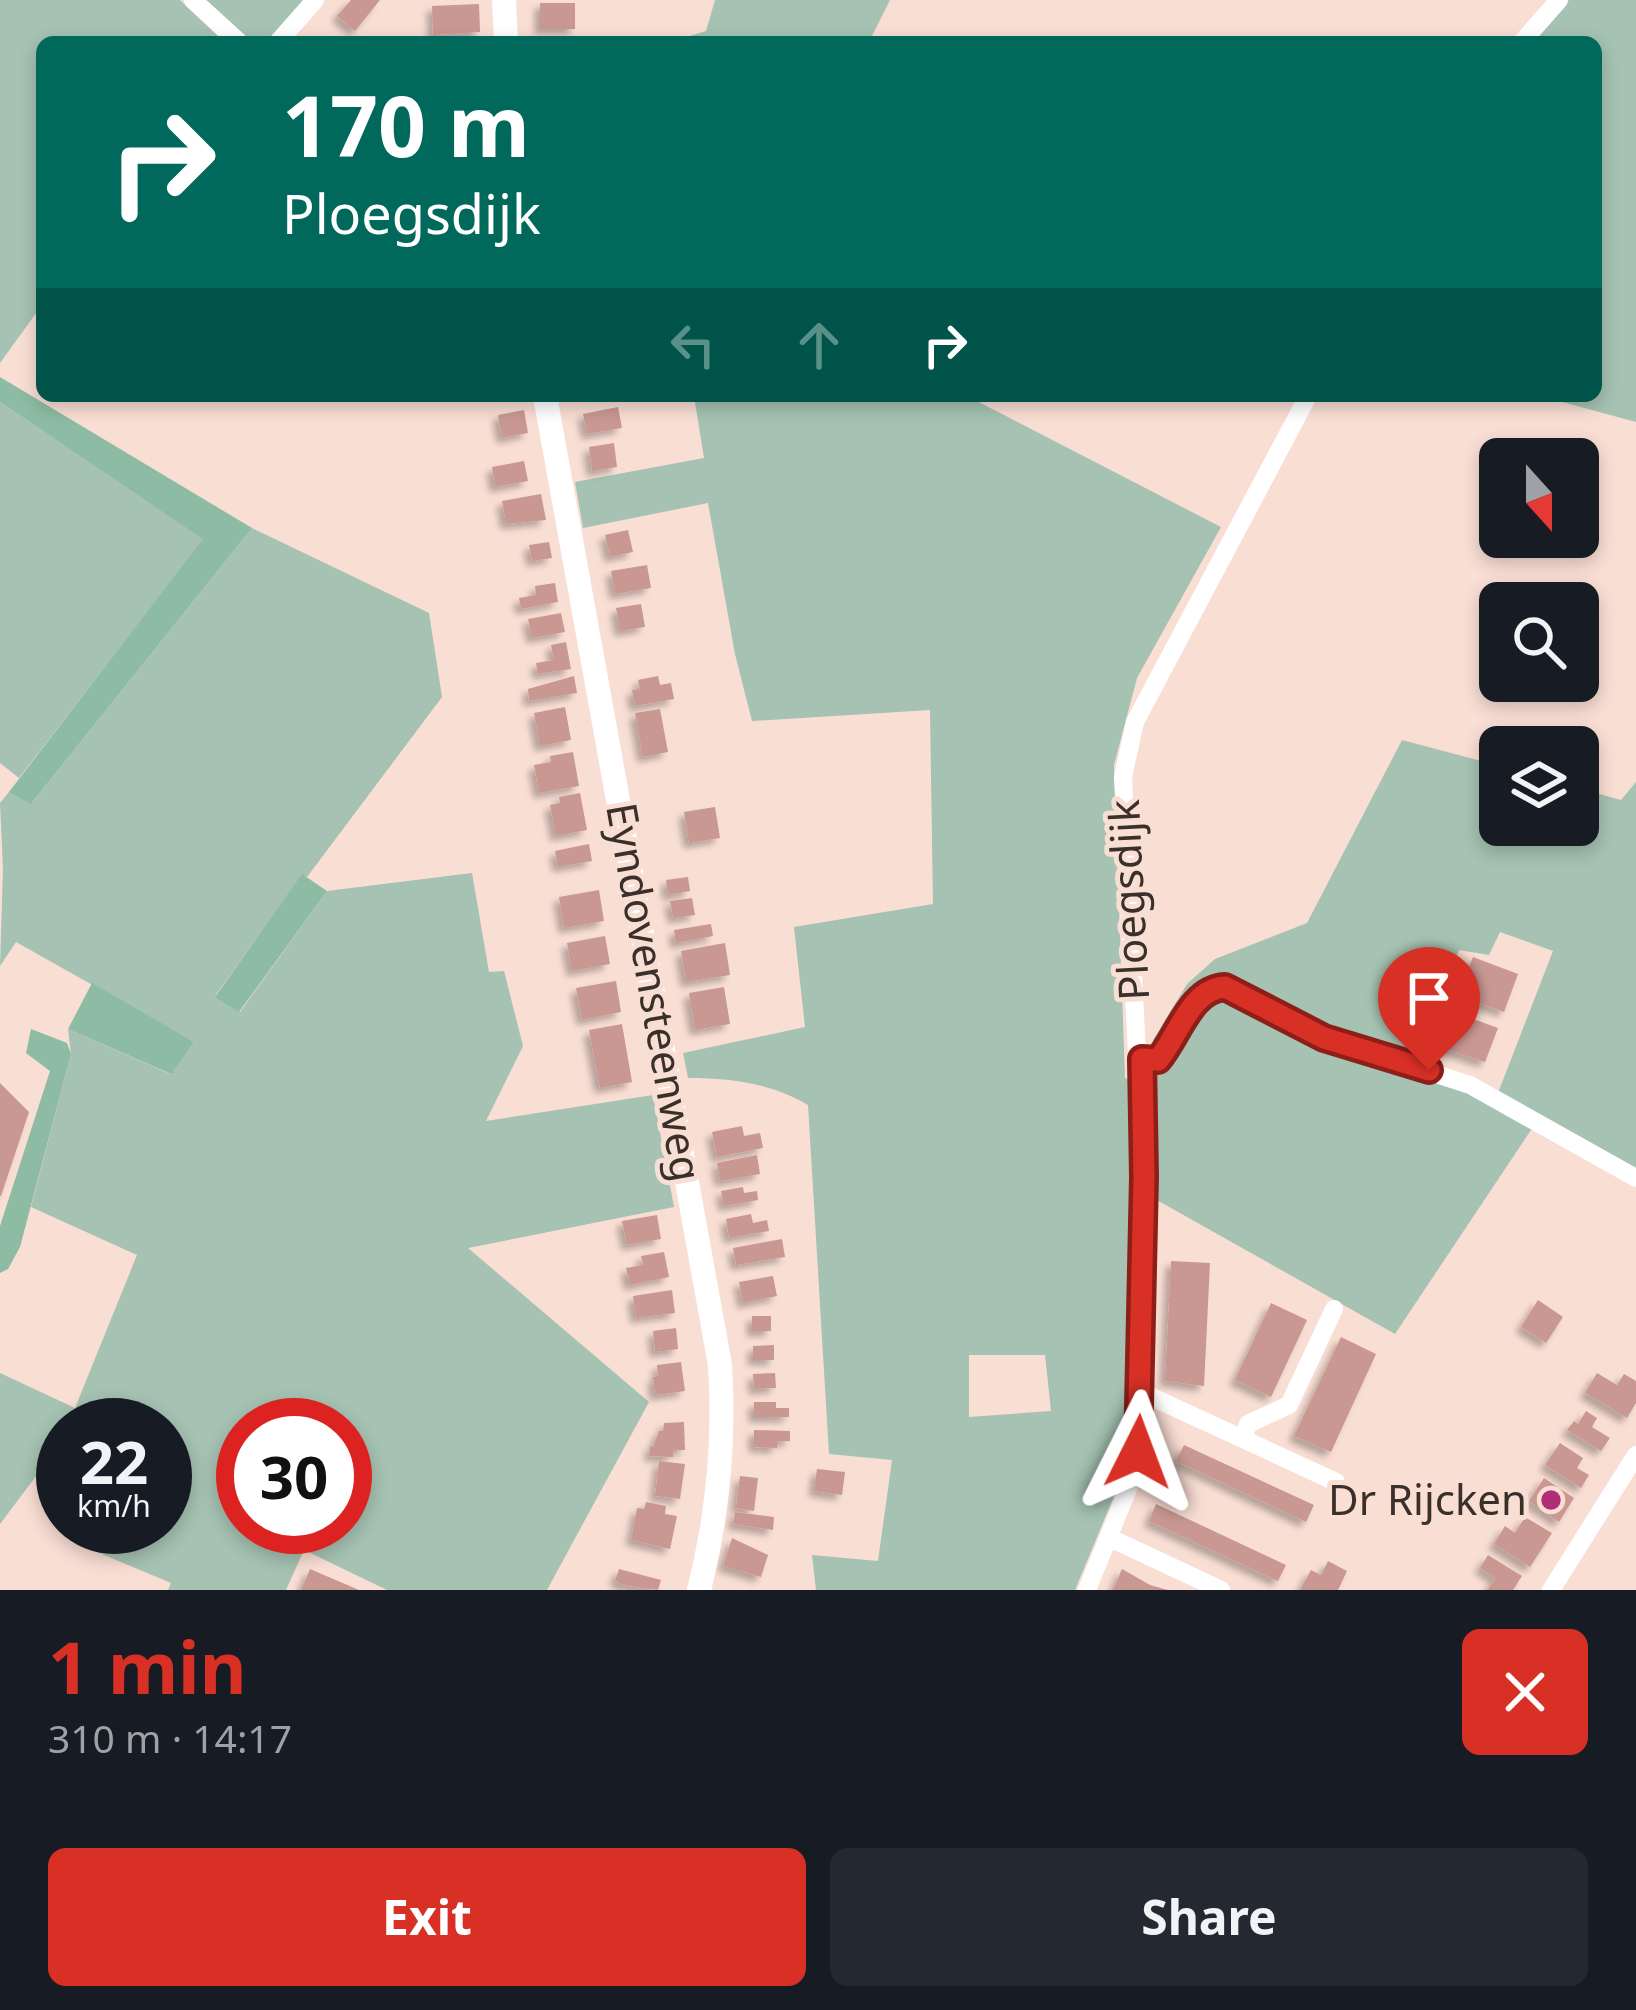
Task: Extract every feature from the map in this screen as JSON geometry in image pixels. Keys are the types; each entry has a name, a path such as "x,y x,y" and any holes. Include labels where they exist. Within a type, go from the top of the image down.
{"street":[{"path":"193,0 232,36"},
{"path":"283,36 315,0"},
{"path":"504,0 506,36"},
{"path":"1527,36 1559,0"},
{"name":"Eyndovensteenweg","path":"546,402 720,1365 723,1417 718,1497 699,1590"},
{"name":"Ploegsdijk","path":"1305,402 1132,735 1123,790 1136,1043 1142,1059 1158,1060 1198,999 1216,987 1225,987 1324,1038 1471,1084 1636,1178"},
{"path":"1087,1590 1134,1474 1142,1392 1142,1059"},
{"path":"1243,1439 1249,1424 1289,1405 1334,1309"},
{"path":"1142,1392 1336,1482"},
{"path":"1551,1590 1636,1455"},
{"path":"1110,1538 1221,1590"}],"green space":[{"path":"0,0 180,0 218,36 36,36 36,313 0,363"},
{"path":"200,0 309,0 278,36 237,36"},
{"path":"715,0 890,0 872,36 690,36 706,31"},
{"path":"1569,0 1636,0 1636,422 1562,402 1602,402 1602,36 1536,36"},
{"path":"0,377 252,528 31,804 9,792 203,539 0,402"},
{"path":"0,402 204,539 19,778 0,763"},
{"path":"695,402 979,402 1221,527 1137,678 1114,765 1125,1078 1133,1082 1129,1414 1122,1477 1075,1590 816,1590 812,1555 878,1561 892,1460 829,1454 808,1105 750,1083 688,1078 683,1053 805,1027 794,927 933,904 930,710 752,721 708,503 583,528 575,482 704,458","holes":["969,1355 1045,1355 1051,1411 969,1417"]},
{"path":"252,528 429,613 442,697 307,877 302,875 215,996 240,1012 327,891 472,873 489,972 504,971 523,1046 486,1121 653,1095 674,1207 468,1248 649,1402 547,1590 387,1590 312,1554 372,1554 372,1398 216,1398 216,1554 302,1554 286,1590 168,1590 171,1583 102,1554 192,1554 192,1398 79,1398 137,1255 31,1207 71,1054 68,1029 170,1074 194,1042 16,942 0,966 0,803 9,792 32,803"},
{"path":"1402,740 1479,760 1479,846 1599,846 1599,794 1621,800 1636,782 1636,1172 1498,1093 1553,951 1500,932 1489,955 1459,950 1416,1059 1299,1021 1227,981 1159,1051 1153,1040 1187,984 1215,959 1307,923"},
{"path":"302,874 327,891 239,1012 215,997"},
{"path":"92,983 194,1042 171,1074 68,1029"},
{"path":"1224,994 1476,1095 1533,1127 1395,1334 1155,1199 1152,1074 1204,1002"},
{"path":"31,1029 67,1043 71,1054 20,1247 8,1269 0,1273 0,1226 50,1071 26,1053"},
{"path":"0,1373 54,1398 36,1398 36,1476 0,1524"}],"building":[{"path":"351,0 380,0 355,31 337,16"},
{"path":"540,3 575,3 575,29 540,29"},
{"path":"479,4 480,32 433,35 432,6"},
{"path":"618,407 622,428 587,434 583,414"},
{"path":"524,410 528,433 502,438 498,415"},
{"path":"614,443 617,467 592,471 589,447"},
{"path":"524,461 528,481 495,487 492,467"},
{"path":"541,494 546,520 506,524 502,501"},
{"path":"628,530 633,552 610,557 605,535"},
{"path":"549,542 552,558 532,561 529,545"},
{"path":"647,565 651,588 615,594 611,571"},
{"path":"555,583 558,602 521,609 519,598 536,595 535,586"},
{"path":"641,604 645,627 620,631 616,608"},
{"path":"561,613 565,632 532,638 528,619"},
{"path":"566,642 571,669 538,674 536,663 554,660 551,645"},
{"path":"574,676 577,693 529,701 528,689"},
{"path":"658,676 660,685 671,683 674,699 635,706 632,690 640,689 638,680"},
{"path":"565,707 571,740 540,746 534,713"},
{"path":"660,709 668,752 643,757 635,713"},
{"path":"573,752 579,786 539,793 534,765"},
{"path":"580,793 587,830 556,836 550,805 560,803 559,797"},
{"path":"715,807 720,838 689,843 684,812"},
{"path":"589,844 592,861 558,867 555,851"},
{"path":"688,877 690,891 668,895 666,880"},
{"path":"599,890 604,921 564,928 559,897"},
{"path":"692,898 695,915 673,918 670,901"},
{"path":"711,924 713,936 676,943 674,930"},
{"path":"605,936 610,964 572,971 567,943"},
{"path":"725,943 730,975 686,982 681,951"},
{"path":"1473,957 1518,974 1504,1012 1458,995"},
{"path":"616,981 621,1012 582,1020 576,988"},
{"path":"724,987 730,1024 695,1030 689,993"},
{"path":"1457,1013 1498,1028 1485,1062 1442,1048"},
{"path":"622,1024 632,1082 600,1088 589,1030"},
{"path":"0,1083 29,1112 1,1196 0,1196"},
{"path":"742,1126 744,1136 760,1133 763,1148 717,1157 712,1132"},
{"path":"757,1155 760,1174 720,1181 717,1163"},
{"path":"743,1187 744,1193 757,1191 758,1200 724,1206 721,1191"},
{"path":"751,1214 753,1223 767,1220 769,1231 729,1238 726,1219"},
{"path":"657,1215 661,1239 627,1245 622,1221"},
{"path":"782,1239 785,1257 736,1265 733,1248"},
{"path":"664,1252 669,1277 630,1285 626,1268 643,1265 641,1256"},
{"path":"1171,1261 1210,1263 1204,1386 1165,1381"},
{"path":"773,1276 777,1296 743,1303 739,1282"},
{"path":"672,1290 675,1313 636,1318 633,1296"},
{"path":"1538,1300 1563,1317 1546,1343 1521,1327"},
{"path":"1271,1303 1307,1320 1271,1397 1235,1380"},
{"path":"752,1316 771,1316 771,1331 752,1331"},
{"path":"676,1328 678,1349 655,1352 653,1331"},
{"path":"1341,1337 1376,1354 1331,1452 1294,1436"},
{"path":"774,1345 774,1360 753,1360 753,1346"},
{"path":"681,1362 685,1391 655,1395 657,1365"},
{"path":"775,1373 776,1388 754,1389 753,1374"},
{"path":"1597,1373 1617,1385 1624,1374 1636,1381 1636,1403 1627,1418 1585,1393"},
{"path":"754,1402 776,1402 776,1408 789,1408 789,1417 754,1417"},
{"path":"1586,1411 1597,1418 1592,1427 1610,1438 1601,1451 1567,1430"},
{"path":"684,1422 685,1450 673,1450 673,1457 650,1456 650,1446 664,1423"},
{"path":"754,1430 790,1431 790,1441 777,1441 777,1448 754,1447"},
{"path":"1560,1443 1583,1458 1577,1468 1589,1475 1581,1488 1545,1465"},
{"path":"1184,1445 1314,1505 1306,1522 1176,1461"},
{"path":"659,1461 685,1464 680,1499 655,1496"},
{"path":"817,1469 845,1472 842,1495 814,1491"},
{"path":"740,1476 758,1478 754,1511 736,1508"},
{"name":"Dr Rijcken","path":"1544,1478 1574,1498 1559,1522 1529,1501"},
{"path":"646,1502 666,1506 665,1514 677,1516 670,1549 631,1540 637,1508 644,1509"},
{"path":"1156,1504 1286,1565 1278,1581 1149,1521"},
{"path":"735,1512 774,1517 773,1530 733,1524"},
{"path":"1525,1517 1552,1533 1530,1567 1494,1544 1505,1526 1515,1533"},
{"path":"732,1538 768,1555 761,1577 723,1566"},
{"path":"1488,1555 1522,1576 1513,1590 1488,1590 1495,1578 1480,1568"},
{"path":"1328,1561 1347,1571 1338,1590 1300,1590 1311,1570 1321,1575"},
{"path":"310,1569 359,1590 301,1590"},
{"path":"619,1569 661,1580 658,1590 622,1585 615,1580"},
{"path":"1122,1569 1150,1585 1168,1590 1113,1590"}],"place":[{"name":"Dr Rijcken","path":"1551,1500"}],"route":[{"path":"1138,1452 1142,1059 1158,1060 1198,999 1216,987 1225,987 1324,1038 1429,1070"}]}
